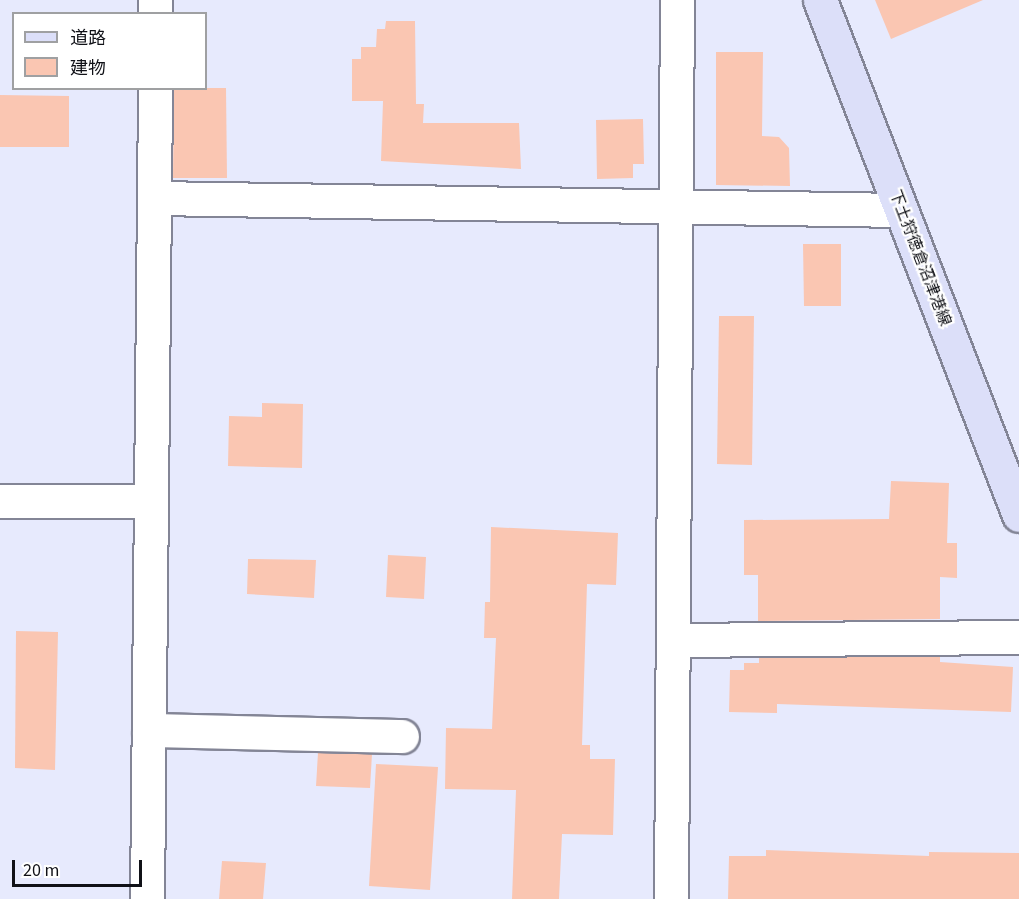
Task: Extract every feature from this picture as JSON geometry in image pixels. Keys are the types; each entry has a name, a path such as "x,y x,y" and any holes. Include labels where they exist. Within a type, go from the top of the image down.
{"main road":[{"name":"下土狩徳倉沼津港線","path":"820,0 1019,515"}],"street":[{"path":"671,899 677,0"},
{"path":"147,899 155,90"},
{"path":"154,198 901,210"},
{"path":"0,501 150,501"},
{"path":"673,640 1019,637"},
{"path":"149,729 402,736"}],"building":[{"path":"875,0 983,0 891,39"},
{"path":"386,21 415,21 416,104 424,104 423,123 519,123 521,169 381,161 383,101 352,101 352,59 361,59 361,47 376,47 377,29 385,29"},
{"path":"716,52 763,52 762,136 779,137 789,148 790,186 716,185"},
{"path":"226,88 227,178 173,178 174,90"},
{"path":"0,95 69,96 69,147 0,147"},
{"path":"643,119 644,164 633,164 633,178 597,179 596,120"},
{"path":"803,244 841,244 841,306 804,306"},
{"path":"719,316 754,316 752,465 717,464"},
{"path":"262,403 303,404 302,468 228,466 229,416 262,417"},
{"path":"891,481 949,483 947,543 957,543 957,578 940,577 940,619 758,621 758,575 744,575 744,520 889,519"},
{"path":"491,527 618,533 616,585 587,584 582,745 590,745 590,759 615,759 613,835 562,834 559,899 512,899 516,790 445,789 446,728 492,729 496,638 484,638 485,602 490,602"},
{"path":"388,555 426,557 424,599 386,597"},
{"path":"248,559 316,560 314,598 247,594"},
{"path":"16,631 58,632 55,770 15,768"},
{"path":"940,656 940,662 1013,667 1011,712 777,704 777,713 729,712 730,670 744,670 744,663 759,663 759,658"},
{"path":"318,753 372,754 370,788 316,786"},
{"path":"376,764 438,767 430,890 369,886"},
{"path":"766,850 929,856 929,852 1019,853 1019,899 728,899 729,856 766,856"},
{"path":"222,861 266,863 263,899 219,899"}]}
